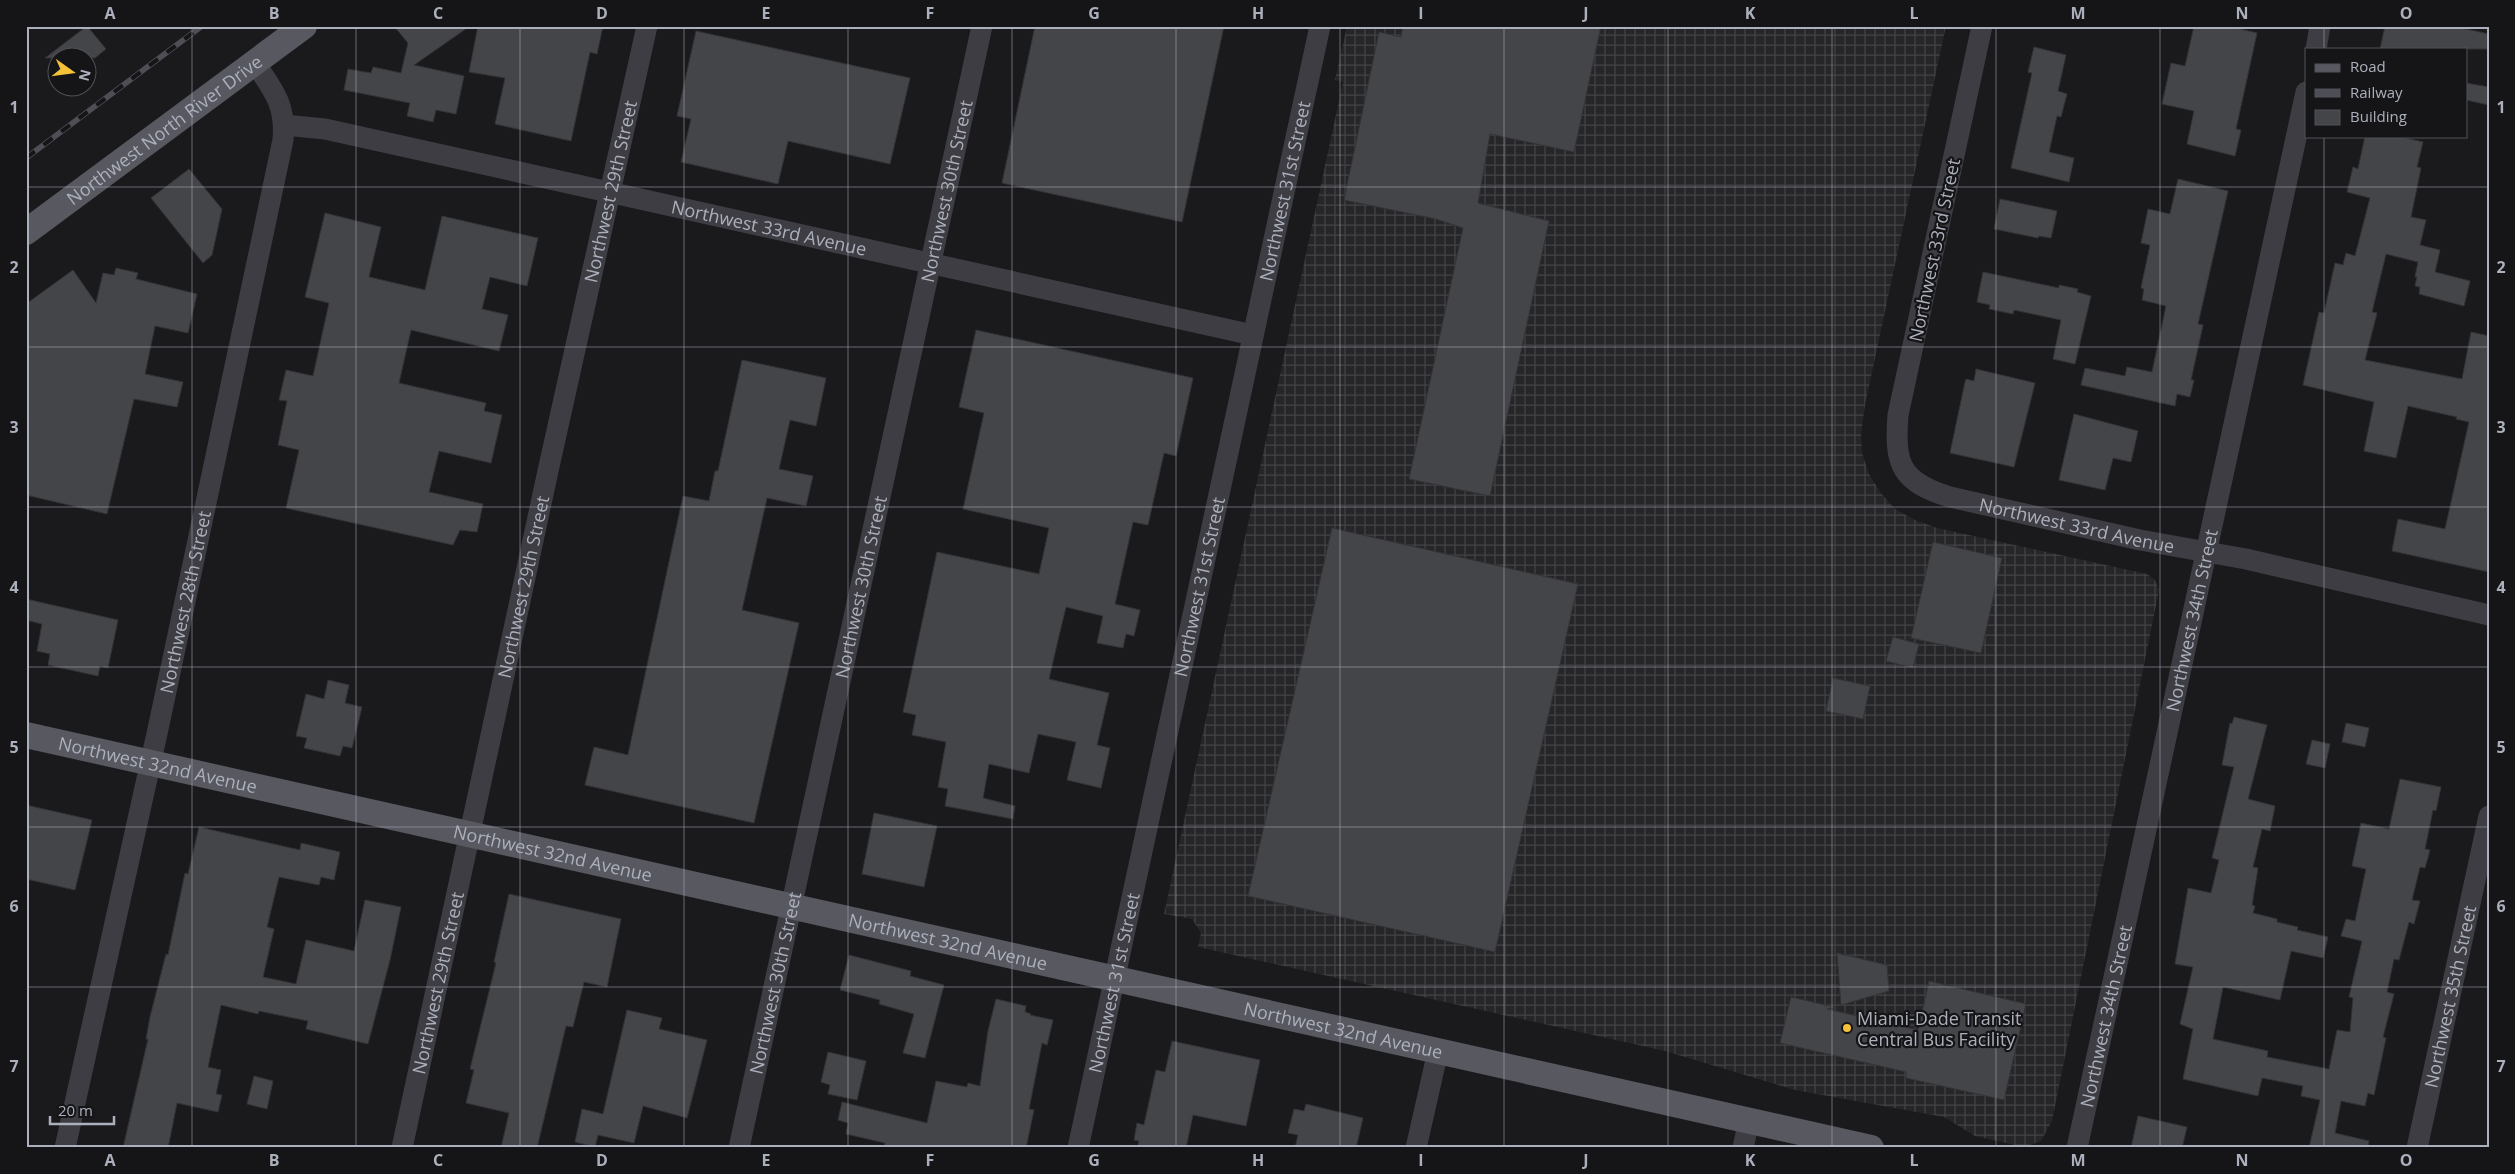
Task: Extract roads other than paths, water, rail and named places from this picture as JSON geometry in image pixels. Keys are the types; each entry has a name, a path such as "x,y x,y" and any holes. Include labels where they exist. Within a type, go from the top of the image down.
{"main road":[{"name":"Northwest North River Drive","path":"26,232 304,26"},
{"name":"Northwest 32nd Avenue","path":"26,735 1871,1148"}],"street":[{"name":"Northwest 29th Street","path":"402,1148 469,833 647,26"},
{"name":"Northwest 30th Street","path":"740,1148 982,26"},
{"name":"Northwest 31st Street","path":"1078,1148 1320,26"},
{"name":"Northwest 33rd Street","path":"1905,473 1897,442 1898,415 1982,26"},
{"path":"2316,48 2320,26"},
{"name":"Northwest 28th Street","path":"65,1148 274,185 284,125 280,100 255,63"},
{"name":"Northwest 34th Street","path":"2077,1148 2208,553 2305,97"},
{"name":"Northwest 33rd Avenue","path":"284,125 325,129 1253,335"},
{"name":"Northwest 33rd Avenue","path":"1905,473 1926,489 1950,497 2208,553 2246,559 2489,615"},
{"name":"Northwest 35th Street","path":"2418,1148 2489,816"},
{"path":"1416,1148 1438,1051"},
{"path":"1743,1148 1748,1120"}],"railway":[{"path":"26,158 202,26"}],"place":[{"name":"Miami-Dade Transit Central Bus Facility","path":"1847,1028"}]}
